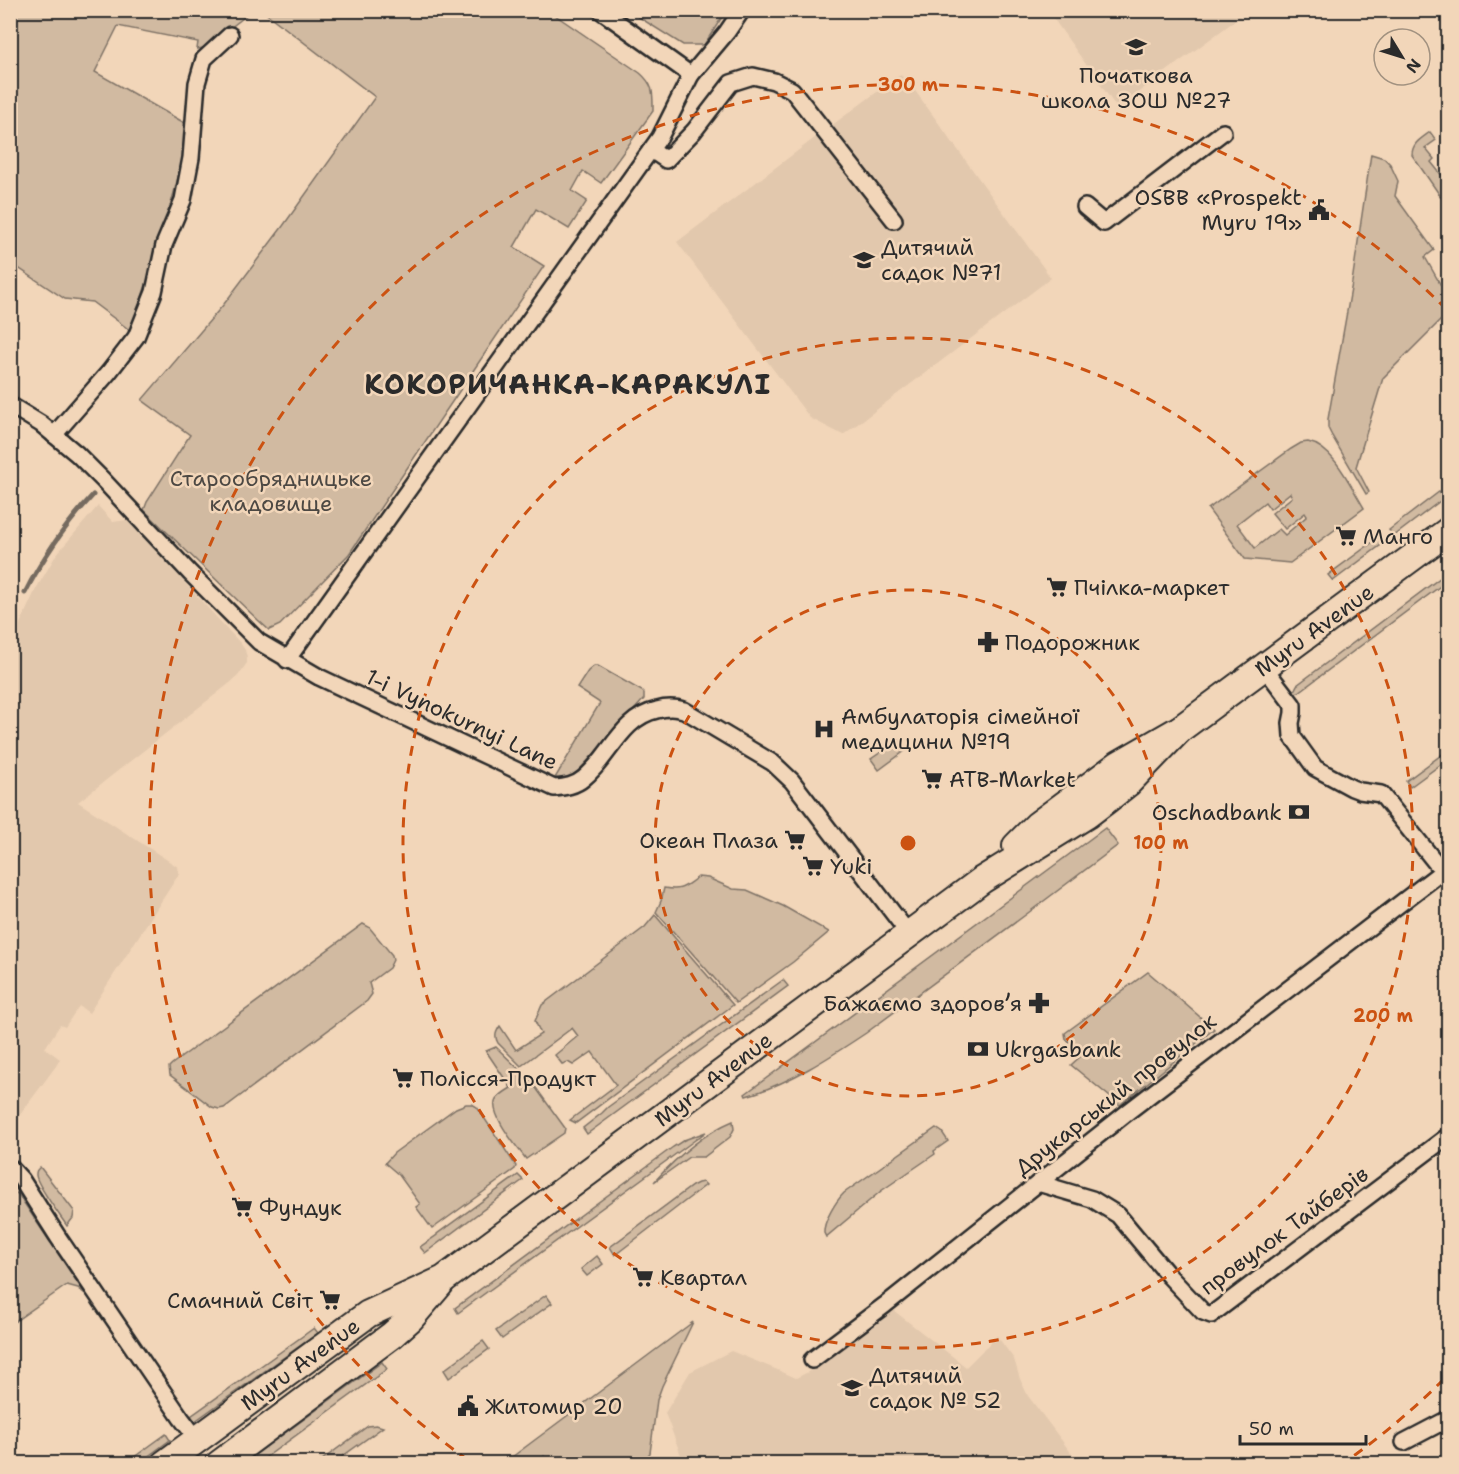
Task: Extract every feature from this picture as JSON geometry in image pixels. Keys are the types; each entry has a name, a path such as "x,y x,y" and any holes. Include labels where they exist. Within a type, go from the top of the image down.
{"main road":[{"name":"Myru Avenue","path":"164,1464 373,1311 444,1279 982,880 1087,815 1128,783 1180,729 1449,531"},
{"name":"Myru Avenue","path":"219,1464 392,1335 411,1318 444,1279"}],"street":[{"path":"600,10 691,75"},
{"path":"287,660 651,150 660,137 691,75 728,32 742,10"},
{"path":"54,435 136,337 154,292 164,245 183,200 191,158 199,75 204,59 230,35"},
{"path":"651,150 666,160 694,131 731,83 753,76 774,81 792,90 894,220"},
{"path":"1085,207 1104,223 1223,132"},
{"name":"1-i Vynokurnyi Lane","path":"10,405 30,416 77,454 248,633 287,660 339,687 554,788 571,786 584,778 637,718 650,711 663,708 675,707 684,710 773,763 784,772 909,934"},
{"path":"1264,667 1293,705 1292,736 1313,766 1352,788 1381,794 1436,863 1448,868"},
{"name":"Друкарський провулок","path":"812,1360 1128,1111 1448,868"},
{"name":"провулок Тайберів","path":"1038,1183 1092,1199 1118,1215 1169,1276 1203,1312 1211,1315 1449,1136"},
{"path":"10,1167 21,1179 196,1439"},
{"path":"1404,1442 1449,1419"}],"shaded area":[{"name":"Початкова школа ЗОШ №27","path":"1048,11 1248,11 1117,108"},
{"name":"Дитячий садок №71","path":"900,75 908,81 1051,278 843,435 810,418 677,242"},
{"path":"98,506 113,522 127,520 241,644 245,650 247,663 230,683 78,802 178,867 179,874 89,1013 79,1006 65,1027 60,1025 45,1048 60,1059 11,1127 11,643 36,589 56,555"},
{"name":"Дитячий садок № 52","path":"893,1310 966,1367 997,1336 1014,1359 1028,1396 1075,1458 1075,1463 684,1463 665,1413 690,1372 731,1351 796,1378 808,1372"}],"green space":[{"path":"11,11 252,11 210,47 197,49 198,42 118,26 95,72 190,126 171,204 131,331 92,302 65,299 11,263"},
{"name":"Старообрядницьке кладовище","path":"263,11 549,11 640,73 645,77 653,94 653,111 601,183 583,171 572,191 587,201 569,229 536,209 514,247 544,266 349,554 280,625 269,630 144,510 190,435 142,400 224,304 375,97"},
{"path":"629,11 726,11 704,45 683,45"},
{"path":"1430,132 1436,140 1425,148 1434,159 1431,162 1448,183 1448,207 1412,155 1416,144"},
{"path":"1371,154 1384,158 1390,164 1398,181 1395,196 1434,250 1425,257 1448,298 1448,320 1441,320 1383,378 1356,467 1369,492 1366,494 1332,436 1328,428 1328,419 1351,289"},
{"path":"1308,442 1326,451 1341,469 1364,508 1290,563 1245,559 1208,509 1301,443","holes":["1290,493 1292,497 1272,513 1285,529 1305,513 1307,516 1285,535 1279,529 1255,548 1237,524 1265,502 1270,509"]},
{"path":"1448,485 1448,495 1394,536 1389,530"},
{"path":"1381,536 1385,542 1333,581 1328,575"},
{"path":"1444,575 1448,577 1447,581 1295,693 1297,685"},
{"path":"594,666 598,666 642,691 644,699 578,771 566,778 555,778 600,703 577,688"},
{"path":"899,740 906,750 879,770 871,759"},
{"path":"1448,750 1448,759 1410,787 1406,781"},
{"path":"1105,828 1118,845 1028,913 866,1033 793,1077 746,1096 745,1094 749,1091"},
{"path":"698,877 708,878 733,889 747,890 783,906 829,932 793,962 736,1003 656,912 664,888 675,889 686,886"},
{"path":"655,915 733,1005 576,1123 570,1120 616,1085 592,1052 573,1065 568,1062 562,1064 555,1055 578,1036 572,1028 521,1066 498,1043 497,1032 500,1026 516,1050 541,1034 535,1021 542,1005 645,927"},
{"path":"363,924 369,927 392,955 393,960 389,968 369,983 372,994 367,1001 224,1108 212,1107 170,1075 169,1067 172,1064"},
{"path":"1148,972 1214,1029 1120,1105 1071,1065 1083,1054 1066,1039 1065,1033"},
{"path":"783,980 788,986 587,1134 583,1128 608,1107"},
{"path":"496,1047 531,1081 565,1128 564,1133 526,1159 496,1113 496,1100 511,1088 486,1051"},
{"path":"466,1104 477,1107 516,1166 515,1169 432,1229 416,1207 420,1204 399,1175 385,1163 394,1153 456,1108"},
{"path":"733,1121 734,1129 730,1137 704,1157 689,1157 654,1182 690,1147 711,1132"},
{"path":"936,1128 948,1141 934,1151 935,1154 881,1191 826,1237 824,1228 828,1218 844,1193"},
{"path":"706,1132 458,1313 455,1308 673,1147 684,1140"},
{"path":"40,1167 74,1211 73,1218 67,1226 37,1179 36,1172"},
{"path":"518,1175 523,1180 425,1253 420,1247 437,1234"},
{"path":"703,1182 706,1185 615,1255 610,1247 692,1186"},
{"path":"10,1193 18,1194 85,1294 78,1288 67,1285 11,1324"},
{"path":"597,1256 603,1264 587,1276 581,1269"},
{"path":"546,1295 552,1303 502,1339 496,1331"},
{"path":"693,1322 662,1386 657,1400 650,1453 641,1463 550,1463 544,1456 536,1463 505,1463 508,1460"},
{"path":"314,1328 318,1333 195,1421 191,1416"},
{"path":"483,1341 489,1349 449,1378 444,1370"},
{"path":"382,1362 387,1369 258,1463 244,1463"},
{"path":"368,1426 383,1427 333,1463 318,1463"},
{"path":"166,1434 170,1440 139,1463 126,1463"}],"waterway":[{"path":"25,593 56,542 93,495"}],"place":[{"name":"Початкова школа ЗОШ №27","path":"1136,47"},
{"name":"OSBB «Prospekt Myru 19»","path":"1319,210"},
{"name":"Дитячий садок №71","path":"864,260"},
{"name":"Манго","path":"1346,536"},
{"name":"Пчілка-маркет","path":"1057,587"},
{"name":"Подорожник","path":"988,642"},
{"name":"Амбулаторія сімейної медицини №19","path":"824,729"},
{"name":"ATB-Market","path":"932,779"},
{"name":"Oschadbank","path":"1299,812"},
{"name":"Океан Плаза","path":"795,840"},
{"name":"Yuki","path":"813,866"},
{"name":"Бажаємо здоровʼя","path":"1039,1003"},
{"name":"Ukrgasbank","path":"978,1049"},
{"name":"Полісся-Продукт","path":"403,1078"},
{"name":"Фундук","path":"242,1207"},
{"name":"Квартал","path":"643,1277"},
{"name":"Смачний Світ","path":"330,1300"},
{"name":"Дитячий садок № 52","path":"852,1388"},
{"name":"Житомир 20","path":"468,1406"}],"district":[{"name":"КОКОРИЧАНКА-КАРАКУЛІ","path":"568,384"}]}
